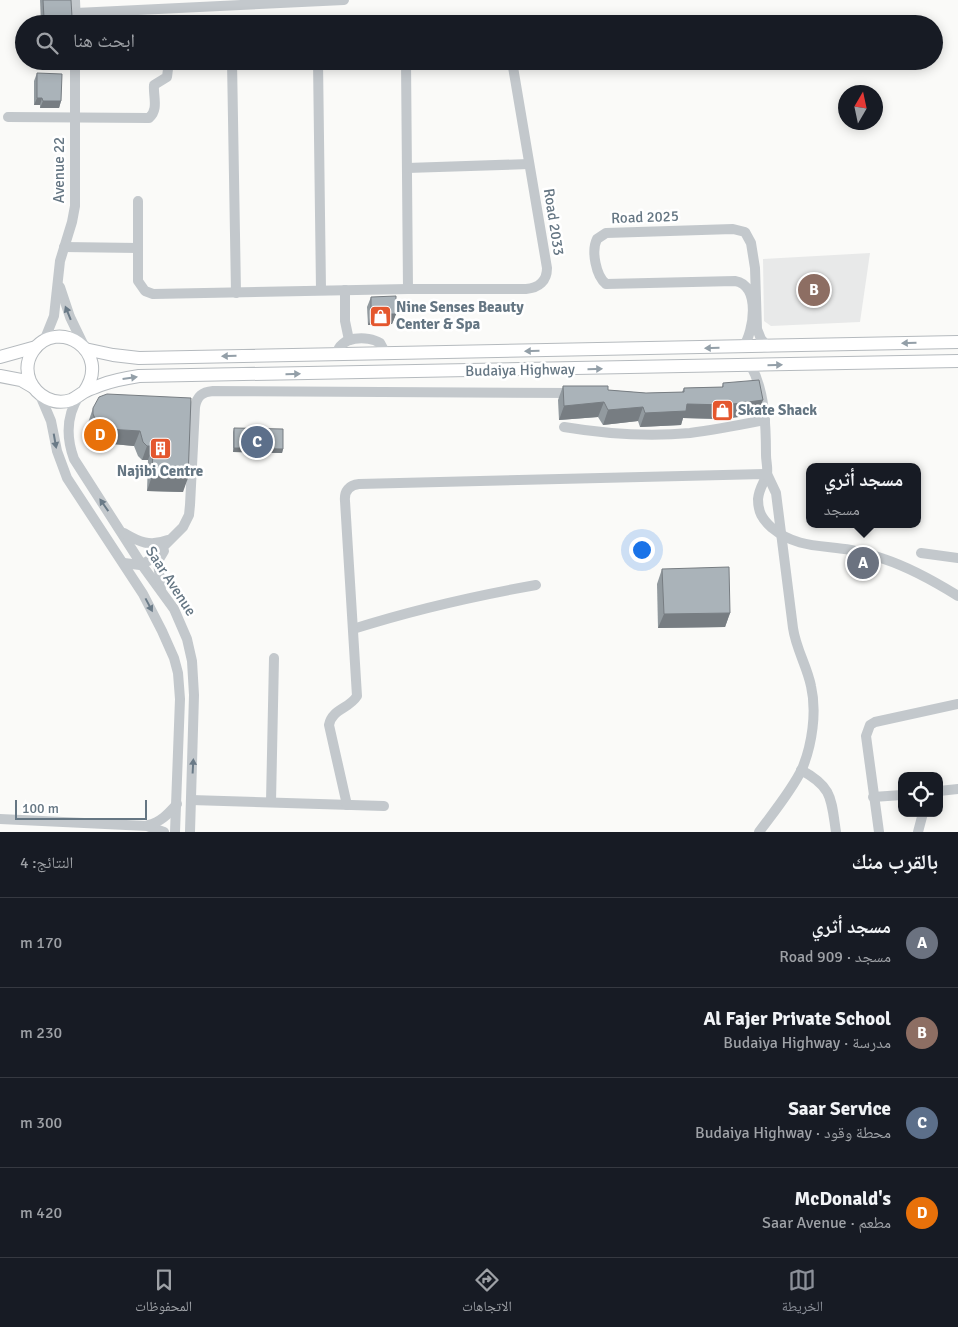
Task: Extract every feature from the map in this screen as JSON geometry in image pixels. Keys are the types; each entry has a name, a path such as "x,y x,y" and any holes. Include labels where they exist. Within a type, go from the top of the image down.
{"main road":[{"path":"0,357 55,337 66,337 77,341 85,348 93,366 89,384 82,394 70,400 59,402 49,400 21,380 0,376"},
{"name":"Budaiya Highway","path":"85,348 112,355 139,358 958,342"},
{"path":"36,391 28,377 27,366 30,356 40,344"},
{"name":"Budaiya Highway","path":"82,394 110,382 139,376 958,361"}],"street":[{"path":"75,0 76,12 344,0"},
{"name":"Avenue 22","path":"40,344 54,316 60,260 72,222 76,190 75,70"},
{"path":"8,117 149,118 155,110 154,85 156,82 167,77 168,70"},
{"path":"232,70 236,293"},
{"path":"318,70 321,290"},
{"path":"406,70 408,289"},
{"name":"Road 2033","path":"138,201 138,281 148,293 526,289 537,287 542,284 547,268 513,70"},
{"path":"407,168 529,164"},
{"name":"Road 2025","path":"735,281 610,285 603,282 599,276 594,250 595,243 599,236 606,233 737,229 745,232 750,239 755,268 757,329 761,339 768,347"},
{"path":"64,247 138,248"},
{"path":"735,281 744,277 755,268"},
{"name":"Avenue 22","path":"58,276 70,317 85,348"},
{"path":"735,281 746,285 751,295 752,328 743,347"},
{"path":"345,290 345,321 349,340"},
{"path":"337,354 340,345 349,340 370,339 377,341 383,346 386,354"},
{"path":"751,366 765,420 766,474 776,493 794,638 811,686 813,702 811,735 801,770 759,832"},
{"name":"Saar Avenue","path":"36,391 51,421 57,451 67,478 143,594 171,651 178,673 180,699 175,832"},
{"path":"161,590 158,561 183,527 189,515 196,402 202,393 208,391 582,393"},
{"name":"Saar Avenue","path":"82,394 72,406 69,419 69,446 74,460 142,565 161,590 178,617 187,639 192,661 194,695 190,832"},
{"path":"564,428 626,435 658,435 689,433 765,420"},
{"path":"766,474 759,488 758,511 764,521 780,535 797,543 850,550 882,558 912,570 958,596"},
{"path":"347,805 329,725 334,713 353,702 357,696 344,495 353,485 766,474"},
{"path":"121,531 136,540 148,544 160,543 174,538"},
{"path":"124,563 142,565 174,538"},
{"path":"921,553 958,558"},
{"path":"354,629 398,614 536,584"},
{"path":"271,802 274,658"},
{"path":"879,832 866,736 870,725 881,720 958,704"},
{"path":"801,770 814,777 826,789 830,797 836,832"},
{"path":"943,791 958,789"},
{"path":"873,797 898,795"},
{"path":"191,800 384,806"},
{"path":"147,826 160,821 176,804"},
{"path":"918,832 922,817"},
{"path":"0,819 75,827 147,826 164,832"}],"shaded area":[{"path":"870,253 860,322 771,326 764,321 763,259"}],"building":[{"path":"43,0 71,0 72,15 44,15"},
{"path":"37,73 62,74 61,101 43,101 42,98 37,98"},
{"path":"396,296 396,314 371,314 371,297"},
{"path":"759,380 763,400 726,405 687,404 686,411 645,413 643,407 608,410 604,402 564,406 563,386 608,386 608,390 646,393 684,392 684,388 723,387 723,383"},
{"name":"Najibi Centre","path":"107,394 191,398 188,478 152,476 153,446 147,446 143,442 140,431 107,429 97,423 93,414 93,408 99,397"},
{"path":"234,428 283,429 283,449 234,448"},
{"path":"729,567 730,613 664,614 662,569"}],"place":[{"name":"Al Fajer Private School","path":"814,290"},
{"name":"Nine Senses Beauty Center & Spa","path":"380,316"},
{"name":"Skate Shack","path":"722,410"},
{"name":"McDonald's","path":"100,435"},
{"name":"Saar Service","path":"257,442"},
{"name":"Najibi Centre","path":"160,448"},
{"name":"مسجد أثري","path":"863,563"}]}
